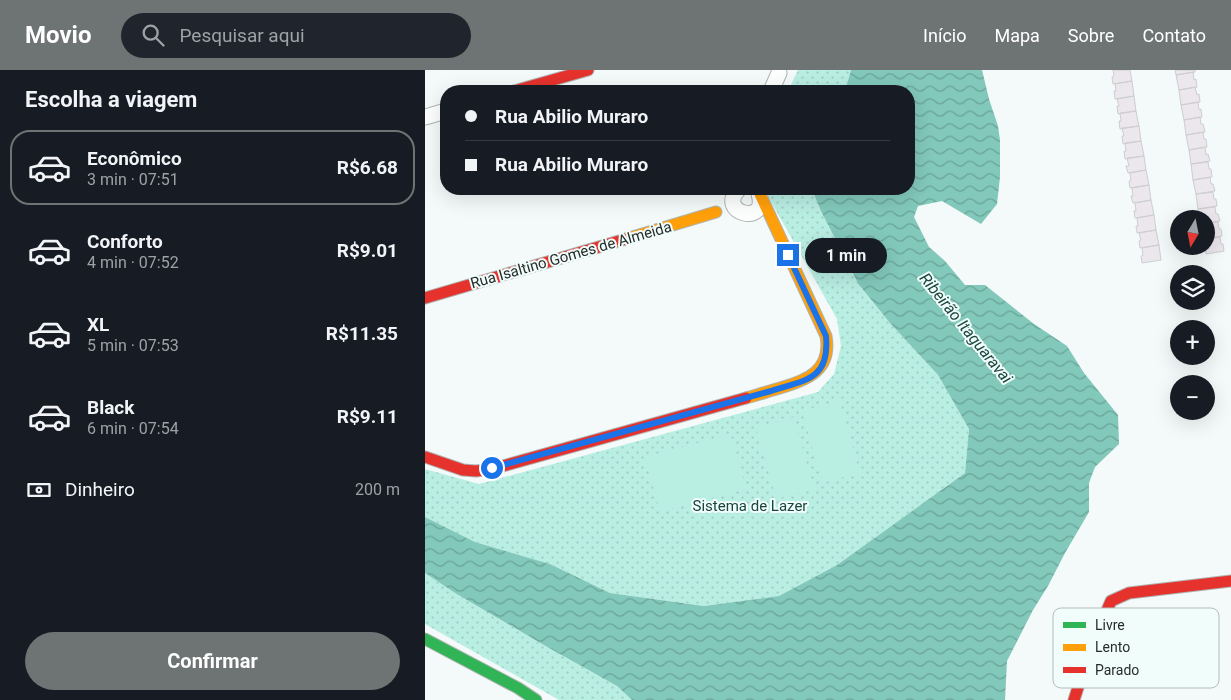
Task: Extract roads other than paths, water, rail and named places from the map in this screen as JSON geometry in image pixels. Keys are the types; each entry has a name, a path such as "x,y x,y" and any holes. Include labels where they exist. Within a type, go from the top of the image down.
{"street":[{"path":"535,85 588,70"},
{"path":"774,85 780,71"},
{"path":"425,117 440,113"},
{"path":"716,212 731,195"},
{"path":"734,195 732,200 734,206 738,212 745,214 752,213 758,209 761,202 758,195"},
{"path":"425,457 463,470 476,472 771,391 814,376 822,366 827,351 826,336 758,195"},
{"name":"Rua Isaltino Gomes de Almeida","path":"425,298 716,212 745,214"},
{"path":"1108,608 1111,601 1129,593 1231,581"},
{"path":"425,639 518,688 536,700"}],"water":[{"name":"Ribeirão Itaguaravai","path":"851,70 982,70 998,126 1000,140 1000,177 997,204 981,224 942,201 918,206 914,217 929,247 945,261 965,285 985,285 1034,324 1067,346 1084,373 1118,415 1119,444 1095,467 1089,483 1089,512 1033,610 1007,661 1005,700 632,700 617,686 455,593 425,573 425,517 475,542 550,564 610,593 704,606 779,596 837,565 965,473 969,429 938,375 890,323 859,285 814,195 915,195 915,85 847,85"}],"park label":[{"name":"Sistema de Lazer","path":"750,506"}]}
